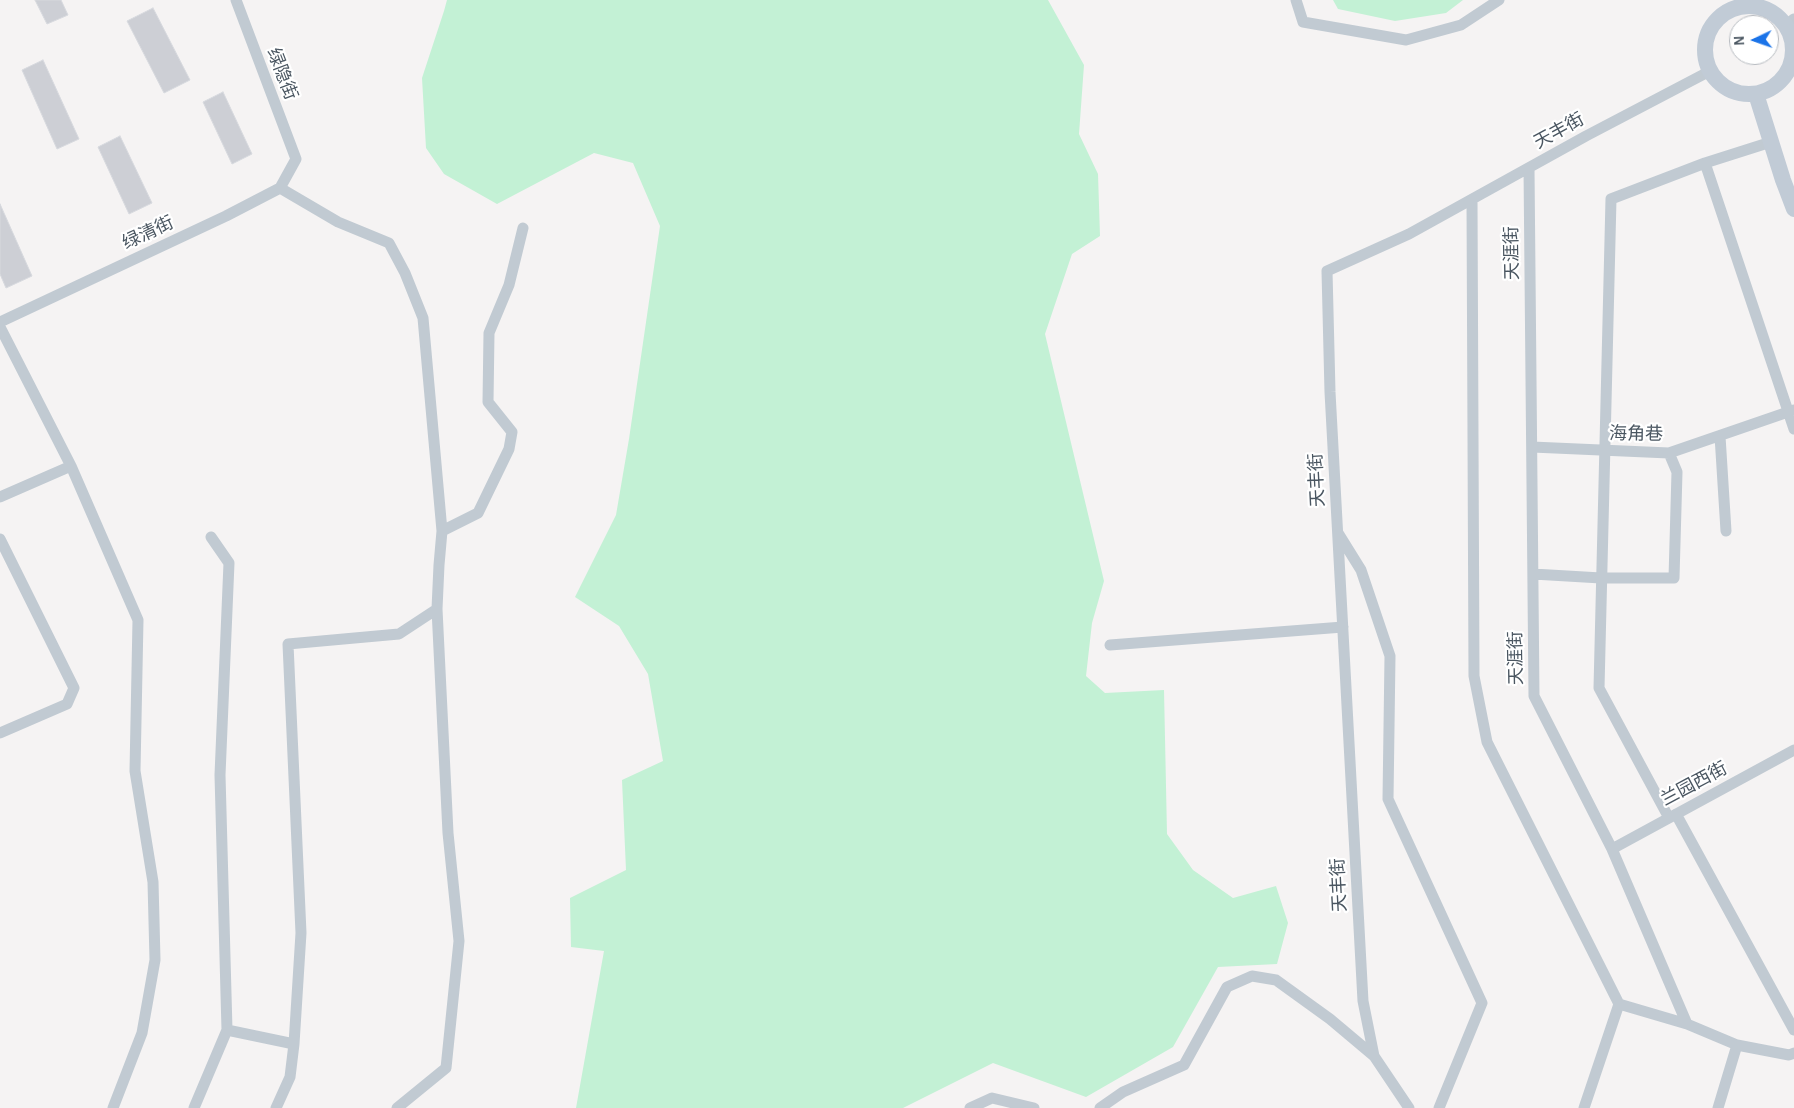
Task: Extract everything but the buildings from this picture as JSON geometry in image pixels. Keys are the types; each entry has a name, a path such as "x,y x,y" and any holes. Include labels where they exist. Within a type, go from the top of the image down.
{"street":[{"name":"绿隐街","path":"236,0 296,159 280,188"},
{"path":"1296,0 1303,22 1406,40 1461,25 1498,0"},
{"path":"1742,3 1767,9 1790,22 1794,51 1791,64 1785,76 1766,92 1756,94 1733,91 1720,83 1710,71 1706,58 1705,44 1709,30 1717,18 1742,3"},
{"name":"天丰街","path":"1409,1108 1374,1056 1363,1001 1337,531 1326,271 1408,234 1710,71"},
{"path":"1756,94 1794,209"},
{"path":"1771,142 1705,163 1611,199 1599,688 1794,1030"},
{"path":"1705,163 1791,411 1794,429"},
{"name":"天涯街","path":"1529,168 1534,696 1612,849 1687,1024"},
{"path":"280,188 338,222 389,243 405,273 423,318 442,531 437,609 448,833 459,941 446,1068 397,1108"},
{"name":"绿清街","path":"0,322 226,216 280,188"},
{"path":"1472,199 1474,676 1487,742 1619,1004 1584,1108"},
{"path":"442,531 478,513 510,449 512,432 488,402 489,333 509,286 523,228"},
{"path":"0,327 71,466 138,620 135,771 153,882 155,960 142,1033 113,1108"},
{"name":"海角巷","path":"1532,447 1668,453 1791,411"},
{"path":"1720,436 1726,532"},
{"path":"1533,574 1601,578 1674,578 1677,472 1668,453"},
{"path":"0,497 71,466"},
{"path":"1337,531 1361,570 1390,656 1388,799 1482,1004 1439,1108"},
{"path":"194,1108 227,1030 220,775 229,563 211,537"},
{"path":"0,539 74,688 67,704 0,733"},
{"path":"276,1108 290,1077 301,933 288,644 399,634 437,609"},
{"path":"1110,645 1343,627"},
{"name":"兰园西街","path":"1612,849 1794,750"},
{"path":"1100,1108 1123,1092 1184,1065 1226,987 1252,976 1276,980 1330,1019 1374,1056"},
{"path":"1619,1004 1687,1024 1737,1044 1789,1055 1794,1053"},
{"path":"227,1030 294,1044"},
{"path":"1718,1108 1737,1044"},
{"path":"970,1108 992,1098 1034,1108"}],"green space":[{"path":"447,0 1048,0 1084,65 1079,134 1098,174 1100,236 1072,254 1045,334 1104,581 1092,623 1086,676 1105,693 1164,690 1167,834 1193,870 1233,898 1276,886 1288,923 1277,964 1218,967 1173,1047 1086,1097 993,1063 903,1108 576,1108 604,951 571,947 570,898 626,870 622,780 663,761 648,674 619,626 575,597 616,515 660,226 633,163 594,153 497,204 444,174 426,148 422,78"},
{"path":"1333,0 1463,0 1446,13 1395,21 1338,9"}]}
